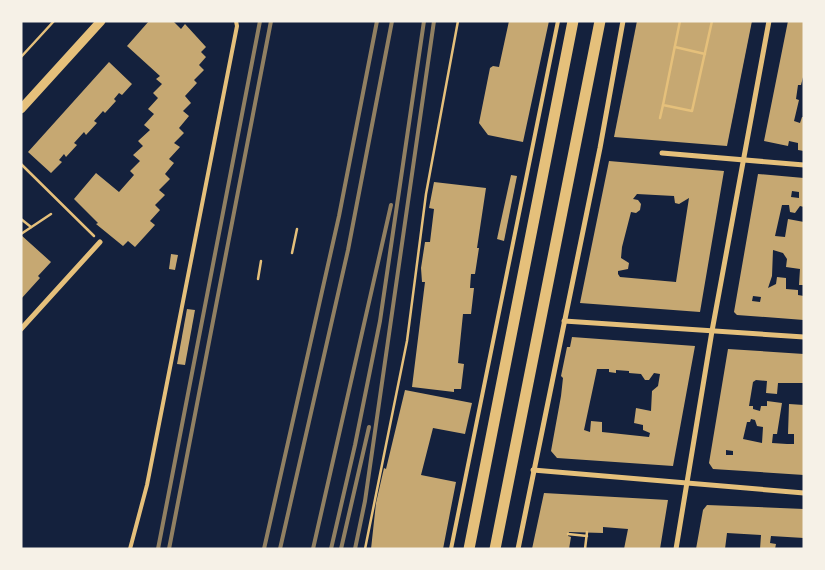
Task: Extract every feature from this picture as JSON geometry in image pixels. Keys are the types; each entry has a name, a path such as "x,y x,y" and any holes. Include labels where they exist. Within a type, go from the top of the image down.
{"main road":[{"path":"469,549 573,21"},
{"path":"495,549 600,21"}],"street":[{"path":"21,109 101,21"},
{"path":"518,549 623,21"},
{"path":"676,549 712,331 769,21"},
{"path":"662,153 804,165"},
{"path":"21,329 100,242"},
{"path":"564,321 804,337"},
{"path":"533,470 804,493"}],"lane":[{"path":"130,549 147,484 235,36 236,21"},
{"path":"451,549 558,21"}],"path":[{"path":"21,57 54,21"},
{"path":"366,549 407,341 426,194 458,21"},
{"path":"660,118 680,21"},
{"path":"663,105 692,111 712,21"},
{"path":"675,47 705,54"},
{"path":"21,164 100,242"},
{"path":"21,234 51,214"},
{"path":"21,218 31,227"},
{"path":"292,253 297,229"},
{"path":"258,279 261,260"},
{"path":"568,534 587,534 585,549"}],"building":[{"path":"149,21 173,21 181,29 185,24 206,47 201,52 206,57 199,65 204,70 194,80 197,83 185,96 191,103 183,111 189,116 179,128 184,133 174,143 180,147 169,159 174,163 165,174 170,179 159,190 165,195 155,205 160,210 150,221 155,225 135,247 128,241 123,246 96,224 98,223 74,199 96,173 119,192 134,175 130,171 140,161 133,155 143,146 138,141 150,130 144,125 154,114 148,109 158,98 153,93 162,84 156,79 160,76 127,46"},
{"path":"509,21 549,21 523,142 488,135 479,123 490,68 493,66 499,67"},
{"path":"637,21 752,21 727,146 614,137"},
{"path":"788,21 804,21 804,73 801,85 798,85 796,99 799,100 794,121 800,123 802,117 804,117 804,151 798,150 798,143 789,141 788,146 764,141"},
{"path":"109,62 132,84 122,95 119,93 114,99 116,101 94,121 97,123 86,135 84,132 74,143 77,145 66,157 64,154 59,160 62,162 51,173 28,152"},
{"path":"609,161 724,171 700,312 580,303","holes":["637,194 674,196 675,203 679,204 689,198 676,282 620,277 618,271 628,269 629,263 621,258 631,212 636,213 640,210 641,204 638,200 633,199"]},
{"path":"758,174 804,178 804,207 800,206 795,213 790,212 789,205 782,205 775,236 785,237 788,219 804,222 804,285 799,285 800,269 786,267 787,259 783,253 773,250 772,276 768,288 776,284 777,277 786,278 786,289 798,290 798,295 804,296 804,320 737,315 734,312","holes":["792,191 799,192 799,198 791,197","753,296 761,297 760,302 752,301"]},
{"path":"511,175 517,176 504,241 497,239"},
{"path":"434,182 486,188 475,274 471,274 470,288 474,288 471,314 463,314 458,363 464,364 461,389 454,389 454,392 412,387 425,282 422,282 421,268 425,242 430,242 434,209 429,208"},
{"path":"21,235 51,262 38,276 40,278 21,299"},
{"path":"171,254 178,255 175,270 169,269"},
{"path":"187,309 195,310 185,365 177,364"},
{"path":"572,337 695,346 673,466 557,458 551,451 561,396 563,378 561,376 567,347 570,347","holes":["597,369 609,369 609,372 616,373 616,370 641,374 645,380 649,380 654,373 660,374 658,386 652,391 651,411 636,408 634,423 643,425 643,430 650,433 649,437 602,432 602,422 591,421 590,432 584,430"]},
{"path":"728,349 804,354 804,383 778,383 777,394 766,393 767,381 756,380 753,382 749,406 753,406 753,409 760,411 761,406 767,406 767,401 782,403 777,434 773,434 772,443 794,444 794,434 788,434 789,404 804,405 804,475 713,469 709,463","holes":["751,419 755,420 757,426 763,427 762,443 743,439 747,422 750,422","726,450 733,451 733,455 726,455"]},
{"path":"405,390 472,403 465,434 433,428 421,475 456,482 443,549 371,549 376,503"},
{"path":"544,493 668,500 660,549 624,549 628,529 603,527 603,533 569,532 568,536 571,537 569,549 532,549"},
{"path":"707,505 804,509 804,538 771,536 770,543 776,544 775,549 760,549 761,535 727,533 725,549 696,549 703,510"}],"railway":[{"path":"158,549 260,21"},
{"path":"169,549 271,21"},
{"path":"264,549 339,216 377,21"},
{"path":"280,549 348,250 392,21"},
{"path":"331,549 355,445 380,321 424,21"},
{"path":"355,549 365,501 434,21"},
{"path":"313,549 391,205"},
{"path":"341,549 369,427"}]}
